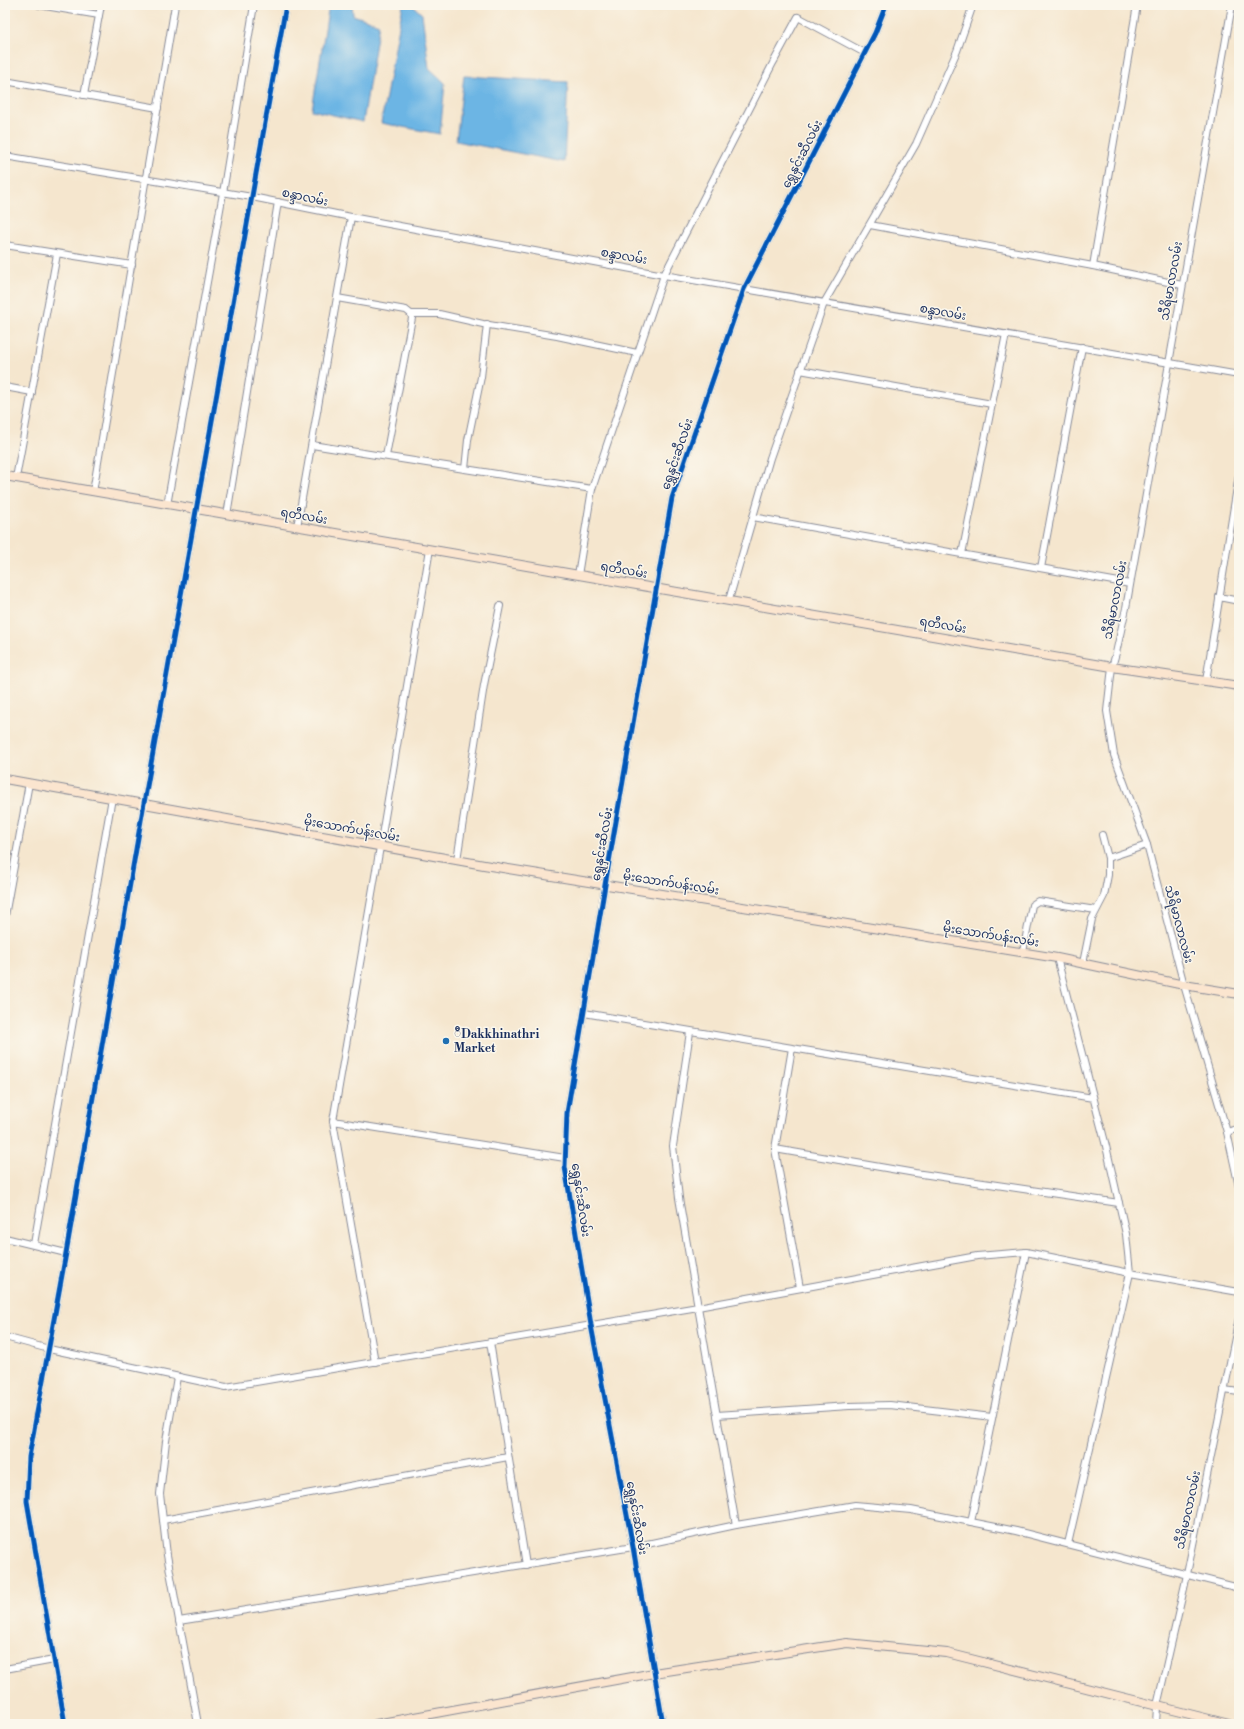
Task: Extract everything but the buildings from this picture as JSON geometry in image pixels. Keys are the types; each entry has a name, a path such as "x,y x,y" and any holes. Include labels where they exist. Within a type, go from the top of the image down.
{"street":[{"path":"39,5 99,15"},
{"path":"84,95 101,5"},
{"path":"93,492 175,5"},
{"path":"167,505 223,193 254,5"},
{"path":"65,1724 26,1501 29,1458 286,5"},
{"name":"ရွှေနှင်းဆီလမ်း","path":"663,1724 633,1547 591,1325 565,1167 567,1113 672,498 744,289 875,33 886,5"},
{"path":"729,600 770,458 824,303 916,144 957,51 973,5"},
{"path":"1093,266 1137,5"},
{"name":"သီရိမာလာလမ်း","path":"1232,5 1130,584 1112,667 1107,711 1114,755 1147,845 1184,985 1227,1132 1239,1187"},
{"path":"578,575 592,489 664,275 798,17 865,53"},
{"path":"5,81 158,108"},
{"name":"စန္ဒာလမ်း","path":"5,156 252,197 351,218 664,275 1239,375"},
{"path":"227,515 278,202"},
{"path":"297,527 351,218"},
{"path":"870,225 1093,266 1182,285"},
{"path":"5,245 132,265"},
{"path":"16,478 56,254"},
{"path":"337,298 406,310 411,314 439,314 638,353"},
{"path":"386,456 412,318 411,314"},
{"path":"465,469 468,440 481,377 487,324"},
{"path":"962,554 1006,334"},
{"path":"1041,568 1082,347"},
{"path":"800,370 992,404"},
{"path":"5,387 32,392"},
{"path":"312,445 592,489"},
{"path":"1206,681 1239,475"},
{"name":"ရတီလမ်း","path":"5,476 1112,667 1239,686"},
{"path":"753,517 1130,584"},
{"path":"375,1362 332,1121 430,549"},
{"path":"1219,598 1239,601"},
{"path":"457,860 484,685 500,606"},
{"name":"မိုးသောက်ပန်းလမ်း","path":"5,779 380,847 605,885 1023,952 1083,963 1184,985 1239,994"},
{"path":"5,916 7,897 29,783"},
{"path":"34,1244 112,798"},
{"path":"1083,963 1092,919 1104,896 1108,876 1108,858 1102,835"},
{"path":"1108,858 1147,845"},
{"path":"1023,952 1032,904 1038,901 1096,910"},
{"path":"1056,958 1119,1203 1126,1234 1130,1273 1068,1544"},
{"path":"584,1013 690,1032 1093,1098"},
{"path":"690,1032 673,1146 679,1198 736,1525"},
{"path":"792,1048 775,1149 800,1288"},
{"path":"332,1121 565,1158"},
{"path":"1227,1132 1239,1128"},
{"path":"775,1149 915,1173 1119,1203"},
{"path":"5,1238 34,1244 66,1254"},
{"path":"971,1522 1026,1252"},
{"path":"5,1338 49,1349 226,1387 698,1307 977,1256 1026,1252 1130,1273 1239,1292"},
{"name":"သီရိမာလာလမ်း","path":"1156,1724 1157,1706 1186,1575 1239,1318"},
{"path":"490,1342 526,1565"},
{"path":"177,1377 166,1441 160,1494 167,1555 198,1724"},
{"path":"1224,1390 1239,1392"},
{"path":"717,1415 849,1406 890,1405 992,1417"},
{"path":"163,1520 508,1456"},
{"path":"179,1621 633,1547 736,1525 855,1505 911,1510 971,1522 1068,1544 1239,1588"},
{"path":"376,1724 654,1673 840,1644 947,1653 1229,1724"},
{"path":"5,1669 54,1660"}],"water":[{"path":"329,5 352,5 353,15 379,24 363,122 312,110"},
{"path":"403,5 412,5 422,14 429,68 445,83 440,134 381,123"},
{"path":"464,76 568,82 564,162 456,141"}],"cycle path":[{"path":"65,1724 27,1501 29,1457 286,5"},
{"path":"663,1724 633,1547 591,1325 565,1167 567,1113 672,498 744,289 875,33 886,5"}],"place":[{"name":"ီDakkhinathri Market","path":"446,1041"}]}
